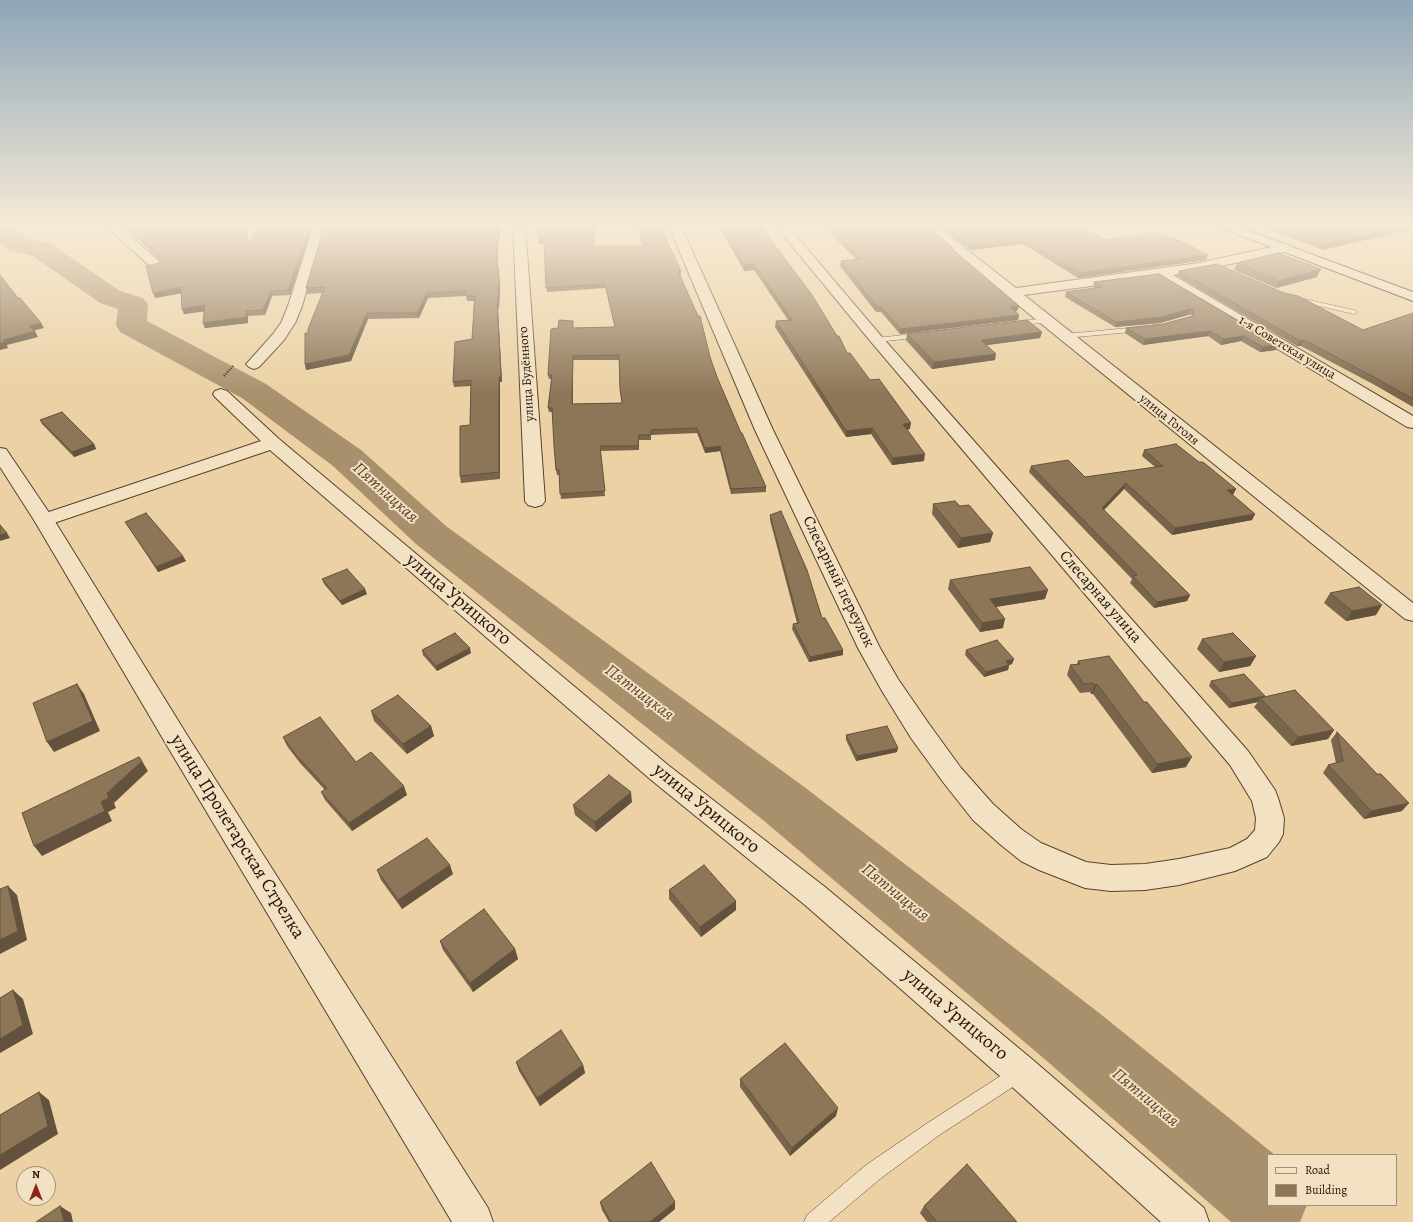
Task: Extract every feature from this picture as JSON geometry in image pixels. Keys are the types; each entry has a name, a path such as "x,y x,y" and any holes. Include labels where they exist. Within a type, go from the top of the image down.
{"street":[{"path":"254,364 279,337 288,323 303,281"},
{"name":"улица Будённого","path":"521,281 535,501"},
{"name":"Слесарный переулок","path":"699,281 764,430 869,648 890,684 952,775 983,812 1011,837 1032,852 1050,862 1086,874"},
{"name":"Слесарная улица","path":"828,281 1238,758 1265,798 1270,818 1269,834 1257,848 1235,859 1179,872 1145,876 1111,878 1086,874"},
{"name":"улица Гоголя","path":"997,281 1413,614"},
{"path":"1012,293 1101,281"},
{"name":"1-я Советская улица","path":"1174,281 1413,423"},
{"path":"1371,281 1413,297"},
{"name":"улица Урицкого","path":"221,387 273,443 659,772 815,896 1021,1072 1190,1222"},
{"path":"44,520 273,443"},
{"name":"улица Пролетарская Стрелка","path":"0,452 44,520 178,742 474,1222"}],"lane":[{"path":"1290,298 1354,312"},
{"path":"1008,325 1046,320"},
{"path":"1065,336 1150,328"},
{"path":"877,340 931,334"},
{"path":"814,1222 874,1172 932,1130 1021,1072"}],"path":[{"path":"221,387 236,363"}],"building":[{"path":"0,281 5,281 41,323 29,326 35,331 3,340 5,342 0,343"},
{"path":"150,281 291,281 288,290 271,291 263,310 246,311 246,317 203,323 205,305 182,309 181,287 153,293"},
{"path":"308,281 499,281 497,304 501,376 499,377 499,472 460,476 460,426 470,425 471,380 453,382 455,342 472,339 475,296 466,296 466,291 427,293 417,313 367,313 349,355 305,364 305,333 308,333 308,329 325,287 306,288"},
{"path":"546,281 682,281 698,316 700,316 710,357 717,377 766,487 731,489 720,446 705,448 697,428 651,430 651,435 639,435 638,446 600,446 605,491 560,494 559,470 556,470 552,408 548,408 552,375 548,375 551,329 558,328 559,320 573,321 573,328 615,327 605,284 546,288","holes":["619,355 622,403 572,404 573,356"]},
{"path":"766,281 802,281 837,336 839,336 847,353 850,353 870,380 879,379 911,423 903,424 925,454 893,458 872,428 846,431 776,321 792,320"},
{"path":"857,281 990,281 1019,306 1010,307 1019,315 901,329 881,307 877,307"},
{"path":"1171,281 1278,344 1263,347 1244,336 1223,339 1210,331 1145,339 1126,328 1163,324 1193,316 1194,310 1189,309 1162,317 1116,322 1066,292 1102,287 1094,282"},
{"path":"1196,281 1256,281 1284,293 1298,296 1363,330 1413,313 1413,399 1304,340 1300,341"},
{"path":"1027,320 1042,332 981,340 996,354 934,362 907,334"},
{"path":"62,412 94,444 72,452 40,420"},
{"path":"1176,444 1199,462 1203,462 1236,489 1227,490 1255,514 1175,528 1126,483 1102,508 1190,595 1157,602 1133,576 1137,575 1031,466 1068,460 1085,477 1163,466 1144,450"},
{"path":"955,501 960,506 969,505 993,533 961,538 933,504"},
{"path":"781,511 807,570 822,618 825,618 843,650 810,657 793,624 799,623 770,515"},
{"path":"146,513 183,556 156,567 125,522"},
{"path":"0,525 7,533 0,535"},
{"path":"1030,567 1048,590 990,599 1005,619 982,623 950,580"},
{"path":"347,569 365,589 340,601 322,579"},
{"path":"1359,587 1382,605 1352,611 1330,593"},
{"path":"455,633 470,648 436,666 422,650"},
{"path":"1233,633 1256,656 1224,662 1202,639"},
{"path":"997,640 1014,659 1006,661 1009,665 986,672 966,650"},
{"path":"1109,656 1144,702 1147,702 1192,757 1157,764 1097,684 1084,684 1070,665 1080,664 1078,661"},
{"path":"1244,674 1265,696 1232,703 1211,681"},
{"path":"77,684 93,721 47,742 33,703"},
{"path":"1295,690 1334,730 1298,737 1260,698"},
{"path":"398,695 431,726 403,744 371,711"},
{"path":"320,717 356,762 371,752 404,786 349,823 321,792 327,788 296,755 283,737"},
{"path":"887,726 898,748 857,756 846,735"},
{"path":"1337,732 1377,774 1381,774 1409,803 1371,811 1328,765 1343,761"},
{"path":"139,757 142,761 107,793 109,798 101,802 105,811 34,846 22,813"},
{"path":"609,775 631,792 595,822 573,805"},
{"path":"427,838 450,865 398,900 377,870"},
{"path":"704,865 736,901 700,927 669,890"},
{"path":"8,886 18,931 0,940 0,889"},
{"path":"484,909 515,949 470,983 440,941"},
{"path":"13,990 23,1025 0,1039 0,998"},
{"path":"561,1030 583,1065 537,1098 516,1062"},
{"path":"785,1043 838,1108 792,1148 740,1079"},
{"path":"39,1092 48,1126 0,1155 0,1115"},
{"path":"651,1162 675,1202 650,1222 611,1222 600,1202"},
{"path":"967,1164 1017,1222 937,1222 924,1206"},
{"path":"60,1206 64,1222 36,1222"}],"waterway":[{"name":"Пятницкая","path":"87,281 110,297 133,304 131,325 254,391 347,458 431,535 783,803 1073,1037 1267,1200"}]}
